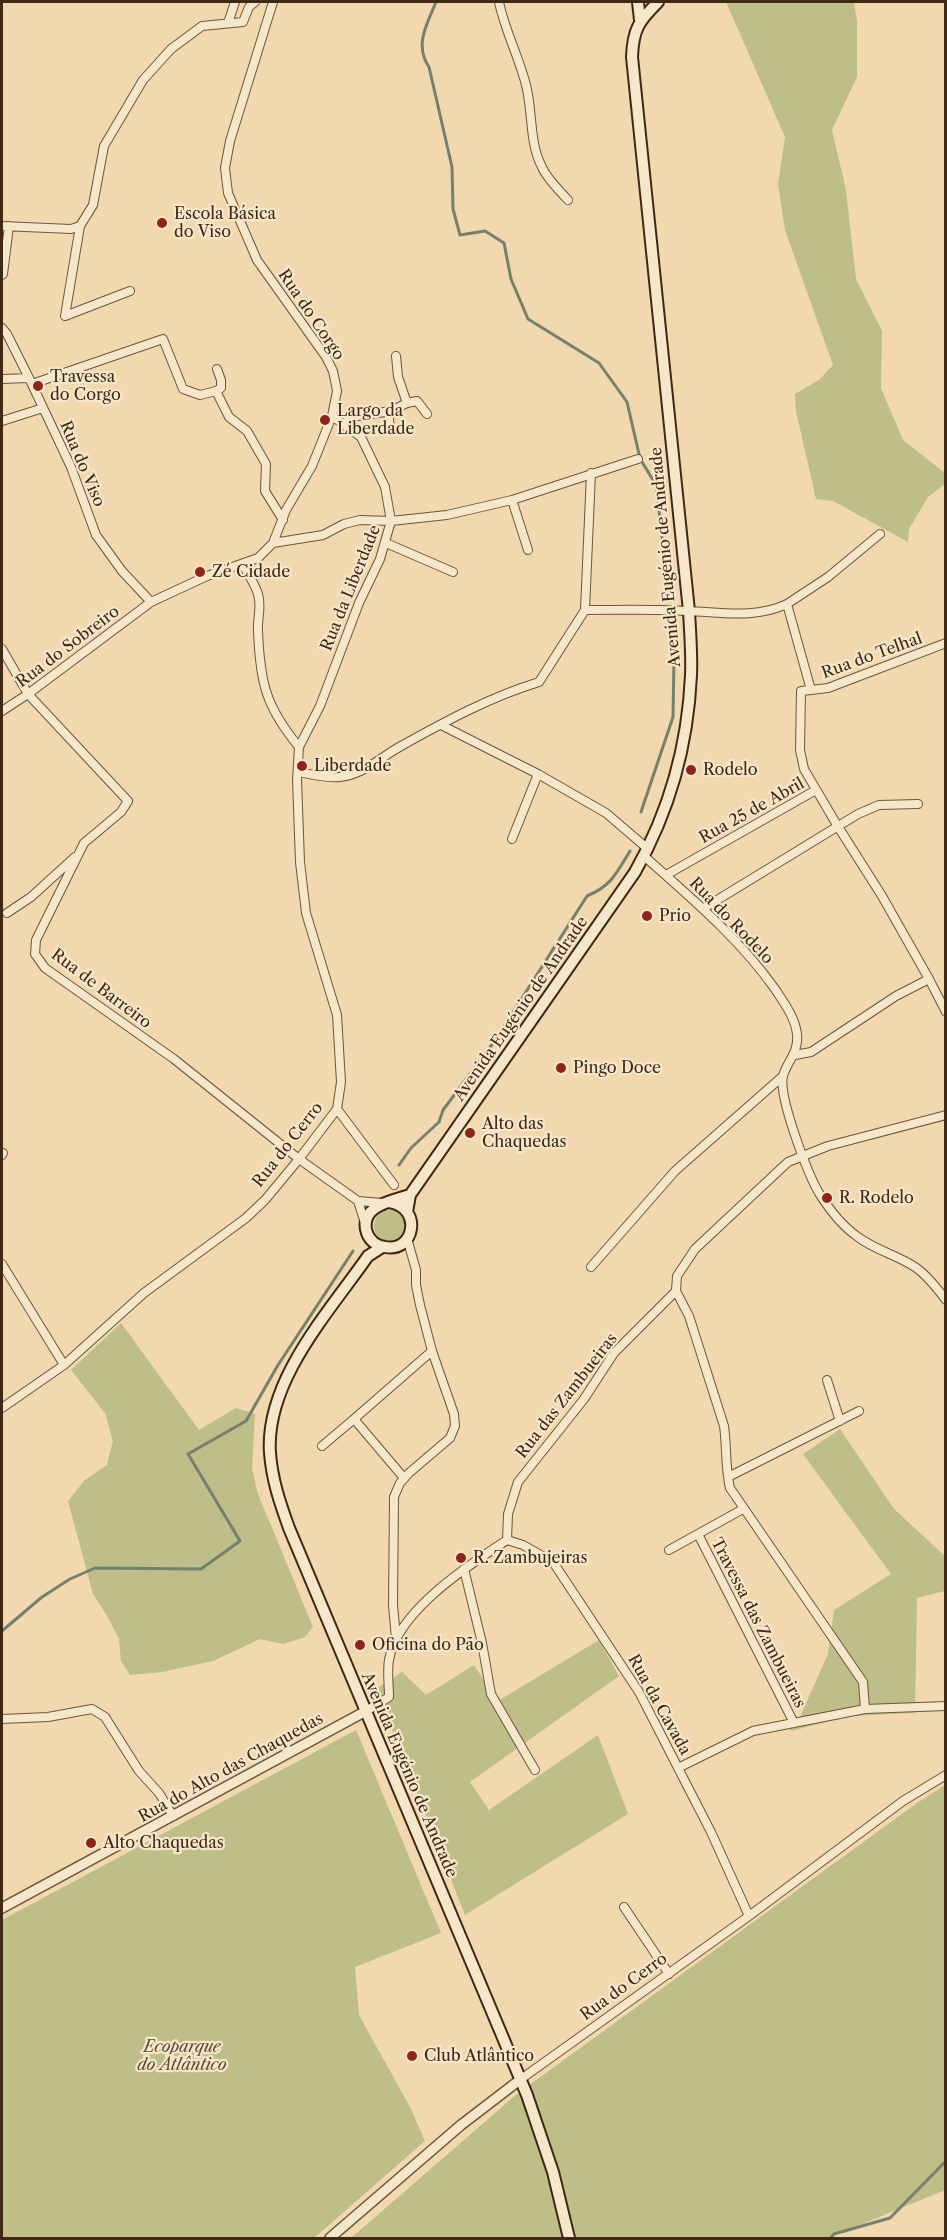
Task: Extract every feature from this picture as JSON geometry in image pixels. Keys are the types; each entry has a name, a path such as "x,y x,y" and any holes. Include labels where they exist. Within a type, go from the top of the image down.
{"main road":[{"name":"Avenida Eugénio de Andrade","path":"407,1238 412,1225 407,1212 410,1195 646,853 677,771 688,715 691,672 689,611 632,57 633,40 640,20 638,2"},
{"path":"640,20 658,2"},
{"path":"366,1225 370,1212 385,1203 410,1195"},
{"path":"385,1203 396,1203 407,1212"},
{"name":"Avenida Eugénio de Andrade","path":"366,1225 370,1238 368,1256"},
{"path":"370,1238 382,1247 396,1247 407,1238"},
{"name":"Avenida Eugénio de Andrade","path":"382,1247 368,1256 298,1356 283,1384 273,1418 270,1451 275,1488 289,1528 521,2079 542,2137 569,2238"}],"street":[{"path":"228,24 235,2"},
{"path":"130,291 65,316 80,226 93,205 104,146 143,80 171,49 202,26 243,22 249,7 255,2"},
{"name":"Rua do Corgo","path":"151,602 207,576 258,558 273,543 286,510 312,466 332,416 337,391 333,371 326,357 257,260 228,193 225,168 230,141 273,2"},
{"path":"499,2 525,83 535,147 542,168 568,200"},
{"path":"2,275 5,226 71,229 80,226"},
{"name":"Rua do Viso","path":"2,328 30,381 70,467 96,535 122,571 151,602"},
{"path":"2,379 30,381 163,339 183,389 200,395 216,391 221,388 217,369"},
{"path":"396,356 398,377 407,403"},
{"path":"216,391 229,417 248,431 266,464 265,491 283,520"},
{"path":"332,416 344,424 351,417 388,411 417,401 427,414"},
{"path":"2,422 43,408"},
{"path":"388,411 390,428"},
{"name":"Rua da Liberdade","path":"299,747 320,706 351,624 386,543 391,521 385,487 361,436 344,424"},
{"path":"273,543 323,535 344,524 360,520 391,521 447,515 512,500 638,459"},
{"path":"299,772 317,777 341,777 364,770 399,747 482,703 539,682 585,610 591,473"},
{"path":"512,500 528,550"},
{"path":"585,610 689,611 736,615 777,609 828,577 880,534"},
{"path":"386,543 453,572"},
{"path":"243,565 258,593 259,653 262,680 268,702 282,726 299,747"},
{"name":"Rua do Sobreiro","path":"2,711 151,602"},
{"name":"Rua do Telhal","path":"787,604 811,690 828,688 945,643"},
{"path":"2,649 28,694"},
{"path":"811,690 801,691 800,750 804,769 816,790"},
{"name":"Rua de Barreiro","path":"28,694 128,801 121,812 84,843 36,940 35,954 45,968 174,1059 299,1159 358,1201"},
{"name":"Rua do Rodelo","path":"441,725 538,774 606,813 666,875 704,908 758,966 782,999 793,1019 797,1035 795,1054 783,1076 675,1172 591,1268"},
{"name":"Rua do Cerro","path":"2,1408 64,1365 144,1293 246,1218 265,1200 337,1109 341,1082 337,1015 306,913 300,861 299,747"},
{"path":"512,839 538,774"},
{"name":"Rua 25 de Abril","path":"666,875 816,790 882,896 945,1012"},
{"path":"704,908 837,825 879,805 918,804"},
{"path":"7,912 31,897 78,855"},
{"path":"795,1054 811,1052 896,996 929,979"},
{"path":"783,1076 790,1123 818,1191 838,1219 858,1238 916,1267 945,1300"},
{"path":"337,1109 394,1185"},
{"name":"Rua das Zambueiras","path":"507,1540 508,1514 518,1482 584,1399 614,1353 676,1291 677,1276 694,1249 788,1162 891,1128 945,1115"},
{"path":"366,1225 358,1201 385,1203"},
{"path":"396,1638 393,1605 394,1497 404,1478 450,1438 455,1426 454,1414 432,1351 420,1305 416,1270 407,1238"},
{"path":"396,1247 413,1258"},
{"path":"2,1264 64,1365"},
{"path":"676,1291 688,1316 724,1426 730,1488 863,1682 865,1709"},
{"path":"322,1446 432,1351"},
{"path":"827,1380 840,1421"},
{"path":"728,1478 859,1411"},
{"path":"354,1419 404,1478"},
{"name":"Travessa das Zambueiras","path":"669,1550 743,1509"},
{"name":"Travessa das Zambueiras","path":"698,1534 794,1723"},
{"path":"396,1638 410,1619 438,1590 507,1540"},
{"name":"Rua da Cavada","path":"507,1540 523,1545 553,1562 639,1692 749,1916"},
{"path":"464,1569 482,1643 491,1694 535,1770"},
{"name":"Rua do Alto das Chaquedas","path":"2,1908 389,1697 388,1660 396,1638"},
{"path":"678,1768 753,1731 865,1709 945,1706"},
{"path":"2,1719 48,1717 92,1709 105,1716 139,1771 159,1793 173,1816"},
{"name":"Rua do Cerro","path":"330,2238 461,2125 521,2079 749,1916 903,1801 945,1775"},
{"path":"624,1907 669,1974"}],"green space":[{"path":"726,2 854,2 857,21 857,77 832,130 846,190 856,279 882,331 881,388 903,440 945,473 945,484 928,497 909,529 908,542 833,501 816,499 796,411 795,394 819,380 833,365 785,230 778,184 785,137"},
{"path":"390,1210 401,1215 406,1226 401,1237 390,1242 379,1237 374,1226 379,1215"},
{"path":"121,1323 199,1430 236,1408 255,1414 252,1469 258,1494 313,1627 305,1637 283,1644 260,1639 213,1661 162,1672 130,1675 121,1661 119,1639 93,1594 68,1501 85,1480 107,1465 113,1441 105,1413 71,1370"},
{"path":"840,1429 894,1509 945,1556 945,1591 917,1598 915,1713 849,1716 791,1731 790,1729 795,1728 828,1654 834,1610 891,1574 803,1454"},
{"path":"599,1640 619,1676 470,1782 489,1810 598,1735 628,1814 465,1915 376,1689 402,1672 426,1695 474,1665 498,1701"},
{"name":"Ecoparque do Atlântico","path":"356,1730 441,1933 355,1967 359,2015 410,2107 425,2141 314,2238 2,2238 2,1920"},
{"path":"945,1785 945,2190 828,2238 351,2238 517,2094"}],"waterway":[{"path":"436,2 426,26 422,51 429,67 452,167 453,209 460,235 485,231 504,243 511,279 528,319 599,363 627,402 639,454"},
{"path":"642,462 656,485 668,587"},
{"path":"641,812 673,717 674,658 671,626"},
{"path":"399,1165 411,1148 439,1122 443,1110 494,1042 587,896 602,888 617,873 630,851"},
{"path":"2,1631 42,1597 70,1579 95,1568 201,1569 240,1541 188,1454 246,1421 278,1365 353,1251"},
{"path":"831,2238 834,2234 890,2218 946,2161"}],"place":[{"name":"Escola Básica do Viso","path":"162,223"},
{"name":"Travessa do Corgo","path":"38,386"},
{"name":"Largo da Liberdade","path":"325,420"},
{"name":"Zé Cidade","path":"200,572"},
{"name":"Liberdade","path":"302,766"},
{"name":"Rodelo","path":"691,770"},
{"name":"Prio","path":"647,916"},
{"name":"Pingo Doce","path":"561,1068"},
{"name":"Alto das Chaquedas","path":"470,1133"},
{"name":"R. Rodelo","path":"827,1198"},
{"name":"R. Zambujeiras","path":"461,1558"},
{"name":"Oficina do Pão","path":"360,1645"},
{"name":"Alto Chaquedas","path":"91,1843"},
{"name":"Club Atlântico","path":"412,2056"}]}
